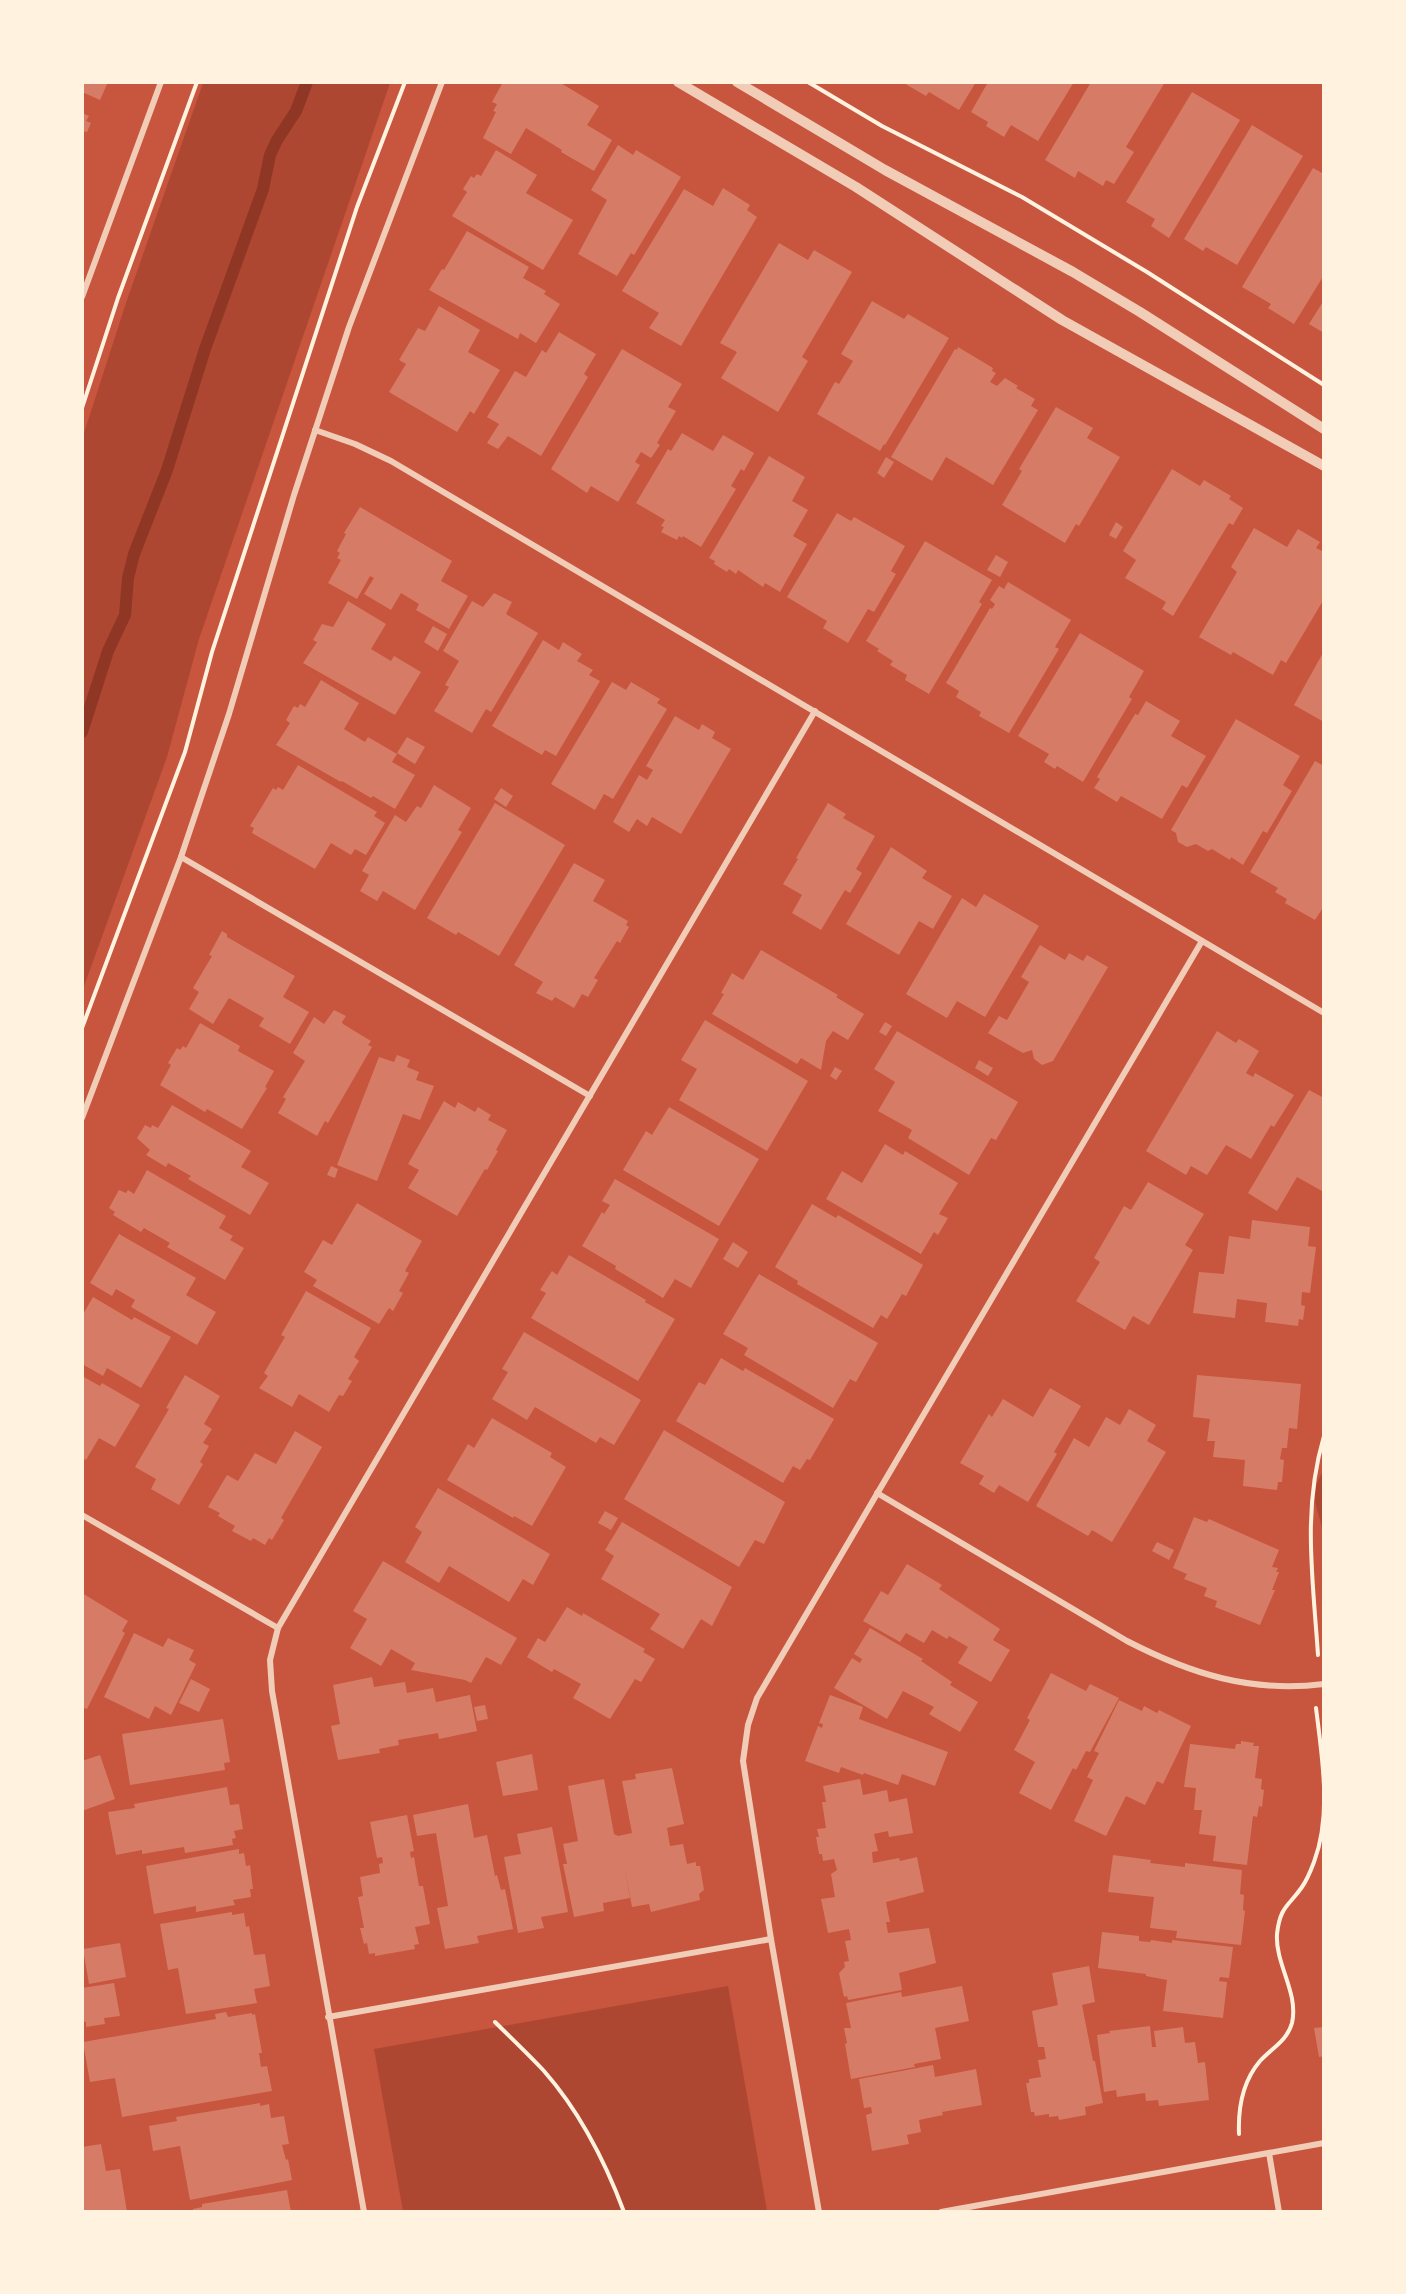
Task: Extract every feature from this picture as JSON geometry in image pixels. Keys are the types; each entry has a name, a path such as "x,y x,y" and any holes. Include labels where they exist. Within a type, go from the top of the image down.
{"street":[{"path":"82,297 161,82"},
{"path":"82,1118 181,857 229,714 315,430 383,233 442,82"},
{"path":"678,82 856,187 1062,320 1323,466"},
{"path":"736,82 885,170 1093,283 1323,429"},
{"path":"82,268 90,273"},
{"path":"315,430 355,444 391,461 1323,1013"},
{"path":"364,2211 272,1691 270,1660 278,1628 815,711"},
{"path":"181,857 590,1096"},
{"path":"819,2211 771,1939 743,1761 747,1725 757,1698 1202,941"},
{"path":"877,1493 1127,1641 1162,1659 1192,1671 1253,1684 1281,1686 1323,1684"},
{"path":"82,1515 278,1628"},
{"path":"328,2017 771,1939"},
{"path":"941,2211 1323,2143"},
{"path":"1269,2153 1279,2211"}],"path":[{"path":"82,408 118,298 197,82"},
{"path":"82,1028 185,752 212,652 357,207 405,82"},
{"path":"808,82 882,126 1022,197 1147,272 1323,385"},
{"path":"1318,1655 1309,1525 1312,1486 1323,1436"},
{"path":"1240,2141 1238,2114 1246,2086 1259,2062 1285,2039 1292,2024 1292,1998 1279,1954 1277,1936 1287,1903 1302,1887 1315,1861 1323,1823 1322,1760 1315,1701"},
{"path":"495,2022 544,2072 565,2099 600,2155 624,2211"}],"shaded area":[{"path":"203,83 390,83 199,639 167,757 83,989 83,436 126,303"},
{"path":"1323,1472 1323,1536 1315,1490"},
{"path":"728,1986 767,2211 403,2211 374,2049"}],"building":[{"path":"82,82 108,82 100,100 82,92"},
{"path":"503,82 559,82 599,106 587,125 612,140 594,171 526,128 511,154 483,138 496,112 493,111 497,104 492,102"},
{"path":"902,82 976,82 959,110 929,92 926,96"},
{"path":"988,82 1074,82 1038,141 1011,125 1004,137 986,126 988,122 971,112"},
{"path":"1091,82 1165,82 1126,147 1134,152 1114,184 1106,180 1103,186 1078,171 1075,178 1045,160"},
{"path":"1192,92 1240,120 1169,238 1151,226 1155,219 1126,202"},
{"path":"82,113 89,116 86,121 91,123 87,132 82,131"},
{"path":"1252,125 1303,156 1237,265 1206,247 1203,251 1184,239"},
{"path":"618,145 633,155 636,150 681,177 634,255 631,253 617,276 578,254 607,200 591,190"},
{"path":"496,150 537,175 526,193 573,220 543,270 452,216 467,192 463,189 471,176 474,178 477,174 481,176"},
{"path":"1313,168 1324,174 1324,275 1294,324 1268,308 1271,304 1242,287"},
{"path":"723,188 750,205 747,210 757,217 681,346 649,328 659,313 622,291 684,189 713,206"},
{"path":"467,231 529,267 523,278 546,291 544,294 560,304 536,343 520,333 518,339 429,290"},
{"path":"779,243 808,260 814,250 852,272 802,357 808,361 778,412 721,378 737,352 720,343"},
{"path":"1324,300 1324,333 1309,324"},
{"path":"872,301 904,319 908,314 949,338 880,451 817,414 835,382 839,384 853,361 841,354"},
{"path":"439,306 480,330 468,352 500,370 474,414 470,411 457,432 389,392 406,364 399,360 418,328 425,331"},
{"path":"559,332 596,354 584,374 588,377 541,456 508,436 498,449 487,443 499,424 487,417 515,371 526,377 542,350 546,353"},
{"path":"958,347 993,368 992,371 996,373 990,382 997,386 1005,378 1018,386 1016,388 1035,399 1031,406 1038,410 993,485 946,457 932,481 891,457"},
{"path":"622,349 682,384 668,407 676,411 657,443 660,445 651,458 641,452 635,462 640,465 618,502 591,486 587,493 551,469"},
{"path":"1056,407 1093,428 1087,438 1120,457 1079,526 1076,524 1065,543 1002,505 1022,471 1019,469"},
{"path":"682,433 713,451 723,435 754,453 744,471 741,469 731,486 736,489 701,547 683,536 682,538 679,536 677,540 661,532 664,527 661,526 665,520 636,503 668,449 671,451"},
{"path":"769,456 805,477 792,501 808,510 793,536 807,544 780,592 765,583 763,587 738,570 736,574 729,569 727,572 709,558"},
{"path":"886,457 894,462 884,478 877,473"},
{"path":"1172,469 1200,486 1204,480 1231,496 1229,499 1243,508 1233,525 1229,523 1173,616 1162,609 1166,602 1125,578 1136,560 1123,551"},
{"path":"360,507 452,561 441,581 468,596 449,629 416,610 419,604 401,593 391,610 364,594 374,578 370,576 357,599 328,583 341,560 337,558 340,553 337,551 346,534 344,533"},
{"path":"837,513 851,521 854,517 905,546 891,571 896,574 874,612 868,609 848,643 823,628 827,621 787,597"},
{"path":"1116,522 1123,527 1116,539 1109,535"},
{"path":"1254,528 1287,547 1298,529 1320,542 1316,548 1324,552 1324,599 1286,663 1281,660 1273,675 1233,652 1231,655 1199,637 1237,572 1231,567"},
{"path":"925,541 992,580 979,602 982,604 929,694 905,680 907,675 890,665 893,661 866,641"},
{"path":"996,555 1008,562 1000,577 987,570"},
{"path":"1008,582 1071,620 1055,647 1059,649 1009,733 979,716 981,712 956,697 959,691 946,683 990,608 992,609 995,604 990,600 999,586 1004,589"},
{"path":"494,593 512,602 506,614 538,633 491,712 486,709 472,733 434,711 449,687 445,685 459,661 443,651 472,601 483,607"},
{"path":"348,601 386,624 371,649 391,661 394,656 421,672 395,715 303,663 317,642 313,640 322,624 333,627"},
{"path":"433,626 447,634 438,651 424,642"},
{"path":"1080,633 1144,671 1129,697 1132,699 1083,782 1057,766 1055,769 1044,762 1049,754 1018,736"},
{"path":"543,640 559,650 563,642 582,654 577,661 593,670 589,675 600,681 556,756 545,750 542,755 492,726"},
{"path":"1324,651 1324,722 1294,705"},
{"path":"321,680 359,703 344,729 365,742 368,737 397,754 392,762 415,775 395,809 276,745 290,723 286,720 294,706 298,708 300,704 305,707"},
{"path":"612,682 626,690 631,682 660,699 657,703 667,709 613,799 604,794 595,810 551,784"},
{"path":"1146,701 1180,721 1171,736 1206,756 1187,788 1182,785 1162,819 1121,796 1117,802 1094,788 1100,779 1097,777 1135,714 1138,715"},
{"path":"675,716 699,730 702,724 715,732 712,738 731,749 681,834 652,817 647,826 637,819 629,832 613,822 639,775 647,780 653,770 646,766"},
{"path":"1236,719 1300,756 1283,785 1292,791 1267,833 1263,831 1243,865 1212,849 1208,851 1196,844 1187,847 1178,842 1176,833 1171,830"},
{"path":"407,737 425,747 415,764 397,753"},
{"path":"1315,761 1324,766 1324,906 1315,920 1285,903 1287,899 1275,892 1278,888 1250,872"},
{"path":"298,765 377,812 374,816 385,823 366,855 355,849 351,855 331,843 315,869 252,833 254,828 250,826 273,788 276,790 278,787 283,790"},
{"path":"434,785 471,808 458,830 462,832 415,910 383,891 377,901 360,891 369,875 362,871 395,815 406,822 417,806 421,808"},
{"path":"501,788 513,796 506,807 494,799"},
{"path":"495,803 565,845 499,956 458,932 456,935 427,918"},
{"path":"828,803 846,814 843,818 875,836 856,869 862,873 850,893 845,890 821,930 792,913 802,895 783,884"},
{"path":"891,847 927,871 922,878 952,896 933,929 919,921 899,955 846,924"},
{"path":"574,863 605,880 593,901 628,921 626,925 629,927 620,943 617,941 594,978 598,980 588,997 582,994 574,1008 555,997 552,1001 536,993 543,982 514,965"},
{"path":"984,894 1039,926 985,1017 957,1001 947,1018 906,994 962,898 976,907"},
{"path":"222,931 227,934 227,937 295,976 283,997 309,1012 290,1044 259,1026 264,1018 229,998 213,1024 189,1009 199,992 193,988 212,956 209,955"},
{"path":"1040,945 1065,960 1069,953 1083,961 1087,955 1108,967 1053,1061 1042,1065 1034,1059 1032,1050 1023,1053 988,1033 999,1016 1007,1020 1029,982 1021,977"},
{"path":"761,950 838,995 836,997 864,1014 848,1040 833,1031 826,1041 821,1070 801,1058 797,1064 712,1014 724,994 721,993 732,973 743,980"},
{"path":"334,1010 346,1016 343,1024 371,1041 368,1045 372,1047 328,1123 325,1121 317,1136 278,1113 286,1099 283,1097 305,1061 293,1053 314,1017 324,1024"},
{"path":"705,1020 808,1081 767,1151 679,1100 697,1069 681,1060"},
{"path":"885,1022 892,1026 886,1036 879,1032"},
{"path":"200,1023 240,1046 238,1051 274,1071 265,1087 267,1088 242,1129 207,1109 205,1112 160,1085 171,1065 168,1063 177,1048 180,1050 183,1046 186,1048"},
{"path":"897,1031 1018,1102 996,1140 991,1138 969,1175 908,1138 912,1130 878,1111 895,1082 874,1069"},
{"path":"1217,1031 1236,1043 1239,1039 1259,1051 1246,1073 1253,1077 1255,1073 1294,1095 1274,1127 1271,1125 1251,1159 1226,1145 1207,1175 1191,1166 1186,1175 1146,1151"},
{"path":"397,1055 410,1060 407,1067 419,1072 416,1080 434,1086 420,1120 403,1114 377,1181 337,1165 379,1057 394,1062"},
{"path":"979,1060 993,1068 988,1076 975,1068"},
{"path":"835,1067 842,1071 836,1080 830,1076"},
{"path":"1309,1090 1324,1098 1324,1189 1322,1191 1297,1177 1277,1211 1248,1193"},
{"path":"444,1101 455,1108 458,1102 475,1112 478,1107 491,1115 488,1120 507,1130 487,1170 485,1169 457,1216 408,1188 419,1170 408,1164"},
{"path":"172,1105 251,1151 241,1167 269,1183 250,1215 188,1179 191,1176 168,1163 166,1167 146,1155 150,1150 137,1138 145,1125 158,1128"},
{"path":"669,1107 759,1159 719,1226 623,1170 646,1131 652,1135"},
{"path":"885,1144 903,1155 905,1151 958,1183 939,1214 948,1218 938,1235 934,1232 921,1254 826,1199 842,1171 862,1183"},
{"path":"331,1166 338,1169 335,1178 327,1175"},
{"path":"147,1170 226,1216 219,1228 233,1236 230,1240 244,1248 225,1280 167,1247 170,1243 144,1228 141,1232 113,1215 115,1212 109,1208 119,1190 126,1193 128,1190 134,1194"},
{"path":"615,1179 719,1239 691,1288 675,1279 663,1298 582,1246 602,1212 604,1214 610,1205 602,1201"},
{"path":"1148,1182 1204,1214 1185,1245 1193,1250 1149,1325 1133,1316 1125,1330 1076,1301 1100,1262 1094,1258 1124,1206 1131,1210"},
{"path":"357,1203 422,1241 405,1271 409,1273 399,1291 403,1293 393,1311 389,1308 379,1324 313,1286 317,1280 304,1272 323,1240 332,1245"},
{"path":"812,1204 836,1218 838,1215 923,1265 906,1296 902,1294 887,1319 881,1315 873,1328 797,1284 798,1281 775,1267"},
{"path":"1252,1220 1310,1227 1308,1246 1316,1247 1310,1293 1302,1292 1301,1305 1305,1306 1303,1320 1299,1319 1298,1326 1265,1322 1267,1303 1237,1299 1235,1318 1193,1313 1199,1272 1224,1274 1229,1236 1250,1239"},
{"path":"119,1234 196,1278 186,1295 216,1312 197,1345 131,1307 135,1300 116,1289 112,1296 90,1283"},
{"path":"733,1242 748,1252 738,1268 723,1259"},
{"path":"569,1255 675,1319 638,1381 531,1318 546,1293 540,1290 552,1271 557,1275"},
{"path":"759,1274 878,1343 856,1382 850,1379 833,1408 744,1355 748,1348 723,1334"},
{"path":"306,1291 371,1328 354,1357 359,1361 348,1379 352,1381 343,1396 339,1395 329,1412 299,1394 292,1407 259,1388 268,1376 264,1373 285,1337 281,1335"},
{"path":"93,1297 132,1320 134,1317 171,1337 141,1388 107,1368 103,1376 82,1364 82,1316"},
{"path":"524,1332 641,1400 614,1445 600,1437 596,1443 535,1407 527,1420 492,1399 508,1372 502,1369"},
{"path":"721,1358 743,1371 745,1368 834,1419 810,1460 807,1459 800,1470 793,1466 783,1483 676,1421 699,1382 705,1385"},
{"path":"185,1375 220,1396 204,1424 212,1429 203,1443 209,1446 200,1462 203,1464 179,1505 151,1489 156,1479 135,1467 169,1409 166,1408"},
{"path":"1197,1375 1301,1384 1297,1429 1289,1428 1287,1448 1282,1448 1280,1459 1284,1460 1282,1482 1278,1482 1277,1490 1243,1486 1245,1460 1213,1457 1215,1441 1207,1441 1210,1419 1193,1417"},
{"path":"82,1376 100,1386 102,1383 140,1405 115,1447 99,1438 86,1460 82,1458"},
{"path":"1050,1388 1081,1406 1054,1452 1057,1454 1028,1502 999,1485 994,1493 979,1484 984,1476 960,1463 989,1414 992,1417 1003,1399 1033,1417"},
{"path":"1129,1409 1156,1425 1147,1441 1166,1452 1112,1542 1092,1530 1088,1536 1036,1506 1074,1438 1089,1447 1106,1417 1120,1425"},
{"path":"492,1418 552,1453 550,1457 566,1467 532,1526 514,1516 513,1518 447,1480 468,1444 474,1448"},
{"path":"664,1430 785,1502 764,1544 755,1540 739,1567 624,1499"},
{"path":"295,1431 322,1447 281,1518 284,1520 272,1540 269,1538 265,1545 253,1538 251,1541 232,1531 235,1526 218,1516 220,1513 208,1507 227,1475 238,1481 255,1453 276,1464"},
{"path":"438,1488 550,1554 533,1585 523,1579 509,1602 449,1566 439,1583 405,1562 422,1532 415,1527"},
{"path":"605,1511 618,1518 611,1530 598,1523"},
{"path":"1194,1517 1207,1522 1209,1519 1279,1550 1272,1567 1278,1568 1276,1572 1279,1572 1272,1590 1275,1590 1260,1625 1215,1607 1217,1601 1204,1596 1207,1588 1184,1579 1187,1574 1173,1568"},
{"path":"622,1522 732,1587 712,1626 701,1619 683,1649 650,1629 660,1614 601,1579 614,1556 605,1550"},
{"path":"1157,1542 1174,1550 1169,1560 1152,1551"},
{"path":"383,1561 517,1638 501,1665 486,1657 471,1683 411,1670 415,1663 391,1649 381,1666 350,1648 367,1619 353,1611"},
{"path":"907,1564 942,1585 939,1589 1000,1629 993,1640 1010,1650 991,1682 958,1663 968,1647 949,1636 947,1639 932,1630 924,1643 906,1633 900,1642 863,1621 881,1591 888,1595"},
{"path":"82,1593 128,1621 122,1631 125,1633 87,1709 84,1708 82,1711"},
{"path":"567,1607 582,1616 583,1613 645,1649 643,1652 655,1659 641,1682 635,1679 610,1719 573,1698 581,1684 554,1669 552,1672 527,1657 538,1638 545,1642"},
{"path":"870,1628 923,1659 921,1661 952,1682 950,1685 978,1702 960,1732 929,1714 934,1707 903,1691 887,1719 834,1688 852,1658 860,1663 862,1659 854,1654"},
{"path":"134,1633 163,1647 168,1638 194,1650 189,1660 196,1664 171,1715 155,1706 149,1719 104,1697"},
{"path":"1051,1673 1086,1691 1090,1684 1119,1698 1090,1752 1086,1751 1076,1770 1073,1768 1051,1810 1019,1793 1035,1762 1014,1750 1030,1720 1027,1718"},
{"path":"372,1677 374,1687 405,1682 407,1693 433,1688 436,1702 470,1695 477,1731 439,1739 438,1733 398,1740 399,1745 379,1749 380,1753 338,1760 331,1726 340,1724 333,1685"},
{"path":"191,1679 210,1689 199,1712 179,1703"},
{"path":"830,1695 863,1707 859,1719 948,1752 935,1786 902,1774 898,1785 841,1767 839,1773 805,1761 818,1726 822,1728 823,1724 819,1723"},
{"path":"1119,1700 1142,1711 1144,1706 1157,1713 1159,1710 1191,1726 1163,1784 1157,1781 1145,1805 1126,1796 1106,1836 1074,1821 1093,1780 1087,1777 1099,1753 1094,1751"},
{"path":"485,1705 488,1719 477,1721 474,1707"},
{"path":"223,1719 230,1762 224,1763 225,1770 130,1785 122,1734"},
{"path":"1241,1741 1259,1746 1255,1778 1262,1779 1261,1789 1264,1790 1262,1807 1259,1806 1257,1817 1253,1816 1247,1865 1213,1861 1216,1836 1199,1834 1202,1810 1194,1810 1196,1788 1184,1787 1190,1744 1235,1749 1236,1744 1241,1744"},
{"path":"532,1754 538,1790 503,1796 496,1762"},
{"path":"100,1755 115,1799 82,1811 82,1761"},
{"path":"672,1768 684,1824 667,1828 670,1846 683,1844 687,1864 696,1862 696,1866 700,1866 704,1890 699,1894 700,1900 651,1912 649,1904 632,1907 624,1864 630,1898 603,1903 604,1911 574,1917 563,1864 567,1864 563,1844 578,1841 568,1786 604,1779 614,1834 618,1836 632,1833 622,1781 636,1779 635,1774"},
{"path":"860,1779 863,1795 887,1790 889,1802 907,1798 913,1833 889,1837 888,1831 874,1834 878,1851 872,1852 873,1863 917,1857 924,1892 886,1902 890,1922 886,1922 888,1933 929,1928 936,1963 899,1973 902,1990 848,2000 847,1996 844,1997 839,1973 845,1967 844,1962 849,1961 845,1941 851,1940 849,1929 828,1933 821,1899 835,1897 831,1874 837,1870 834,1859 823,1861 822,1854 819,1854 816,1837 819,1837 817,1829 826,1828 822,1802 826,1802 823,1786"},
{"path":"227,1787 230,1805 239,1804 243,1829 234,1831 236,1838 232,1839 233,1845 185,1853 184,1847 142,1854 142,1850 116,1855 108,1812 135,1808 134,1804"},
{"path":"468,1804 474,1838 487,1835 495,1876 497,1875 501,1890 505,1889 513,1929 477,1936 479,1943 445,1949 437,1908 448,1906 436,1833 417,1836 413,1815"},
{"path":"407,1815 414,1851 410,1852 411,1858 414,1857 419,1886 423,1886 430,1924 415,1927 419,1944 414,1945 415,1949 375,1956 375,1953 369,1954 367,1943 364,1944 360,1928 364,1928 358,1897 363,1896 360,1877 380,1873 379,1864 383,1863 382,1857 377,1858 370,1822"},
{"path":"552,1827 568,1912 541,1917 544,1928 518,1933 504,1857 521,1854 517,1834"},
{"path":"239,1849 239,1854 244,1853 246,1866 250,1865 253,1889 250,1889 251,1897 233,1900 235,1905 196,1912 196,1906 154,1914 146,1866"},
{"path":"1113,1855 1151,1860 1150,1863 1185,1867 1185,1863 1242,1870 1240,1894 1244,1895 1243,1910 1245,1911 1241,1945 1176,1938 1177,1931 1150,1928 1154,1897 1108,1892"},
{"path":"232,1912 232,1915 244,1913 246,1927 249,1926 254,1955 265,1954 270,1986 254,1989 257,2003 186,2014 178,1968 168,1970 160,1924"},
{"path":"1102,1932 1139,1936 1139,1941 1172,1943 1172,1940 1233,1947 1229,1978 1220,1977 1219,1981 1227,1982 1223,2018 1163,2011 1167,1980 1146,1976 1146,1974 1098,1968"},
{"path":"120,1943 126,1977 89,1984 83,1949"},
{"path":"1089,1966 1095,2002 1082,2005 1103,2103 1085,2107 1086,2115 1059,2120 1058,2116 1049,2117 1049,2114 1035,2116 1034,2112 1031,2112 1026,2083 1029,2083 1029,2079 1041,2077 1038,2060 1046,2059 1044,2047 1038,2047 1032,2011 1058,2005 1052,1973"},
{"path":"114,1983 120,2016 104,2018 105,2024 86,2027 86,2022 82,2021 82,1988"},
{"path":"962,1986 969,2021 935,2028 941,2059 914,2064 915,2067 851,2079 845,2044 847,2043 844,2028 851,2028 846,2003 901,1992 902,1997"},
{"path":"226,2012 228,2017 255,2014 262,2053 259,2053 261,2067 267,2066 272,2091 122,2117 115,2078 90,2082 83,2042 216,2019 215,2014"},
{"path":"1150,2026 1152,2047 1156,2047 1154,2031 1183,2027 1185,2043 1195,2042 1198,2063 1205,2062 1209,2100 1159,2106 1158,2100 1146,2101 1145,2093 1117,2097 1116,2090 1104,2092 1097,2035 1110,2033 1109,2031"},
{"path":"1324,2027 1324,2056 1319,2057 1314,2028"},
{"path":"933,2065 935,2077 976,2069 982,2105 942,2112 943,2115 919,2120 921,2132 907,2135 909,2144 872,2151 866,2115 872,2113 871,2107 864,2108 859,2079"},
{"path":"260,2103 260,2106 269,2104 271,2118 284,2116 289,2144 282,2145 286,2160 288,2159 292,2180 190,2200 180,2146 153,2151 149,2126 177,2121 176,2117"},
{"path":"101,2144 106,2171 120,2169 127,2212 82,2212 82,2147"},
{"path":"287,2190 291,2212 193,2212 193,2209 202,2207 202,2204"}],"waterway":[{"path":"82,732 108,651 125,615 128,578 134,554 167,470 205,349 263,189 270,155 296,111 307,82"}]}
